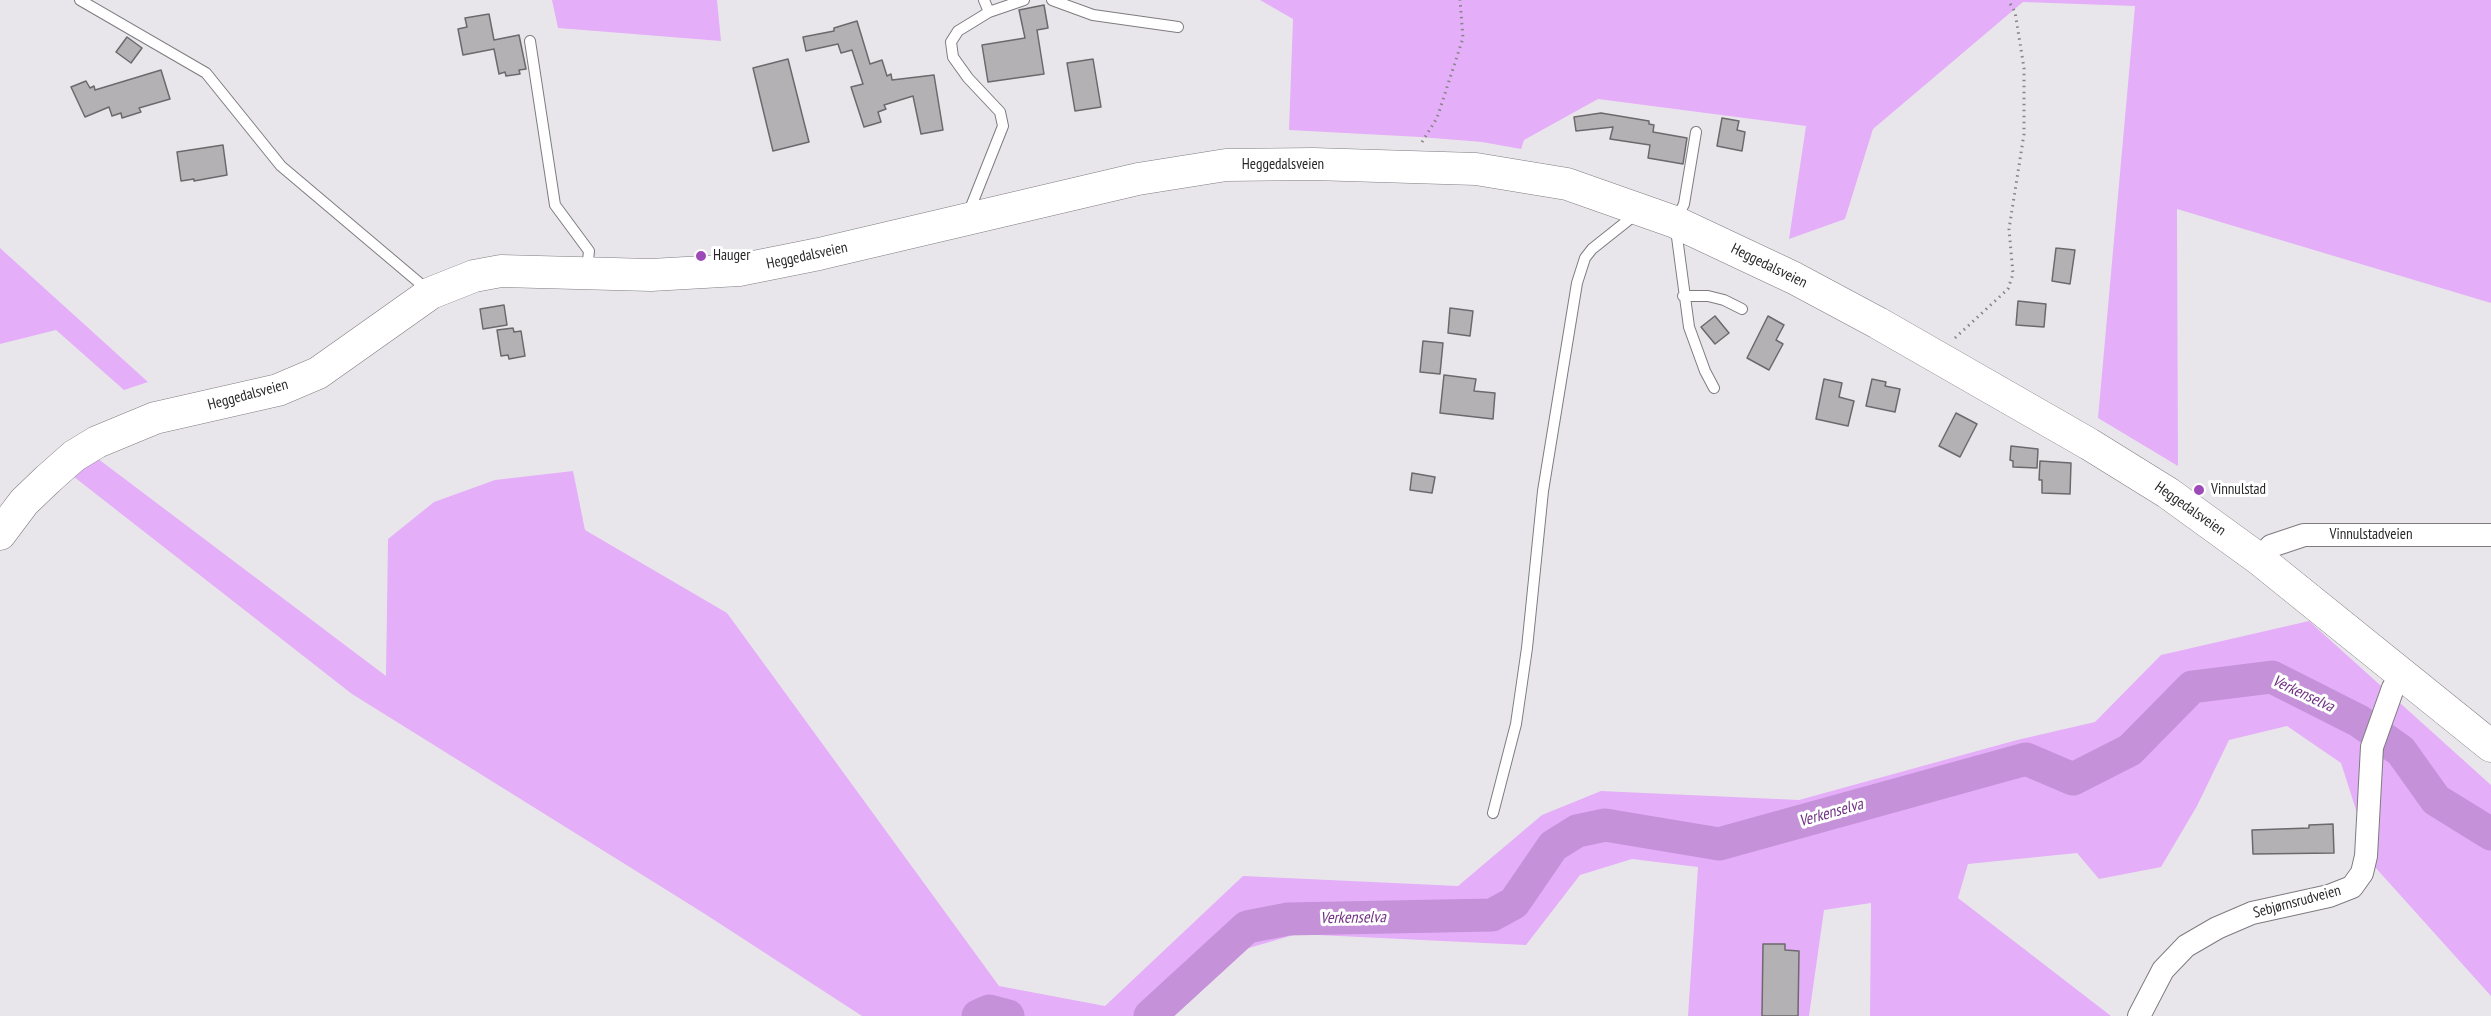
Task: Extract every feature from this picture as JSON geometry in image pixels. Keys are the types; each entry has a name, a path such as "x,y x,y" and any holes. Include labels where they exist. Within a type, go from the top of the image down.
{"main road":[{"name":"Heggedalsveien","path":"0,534 24,502 48,479 74,456 97,442 155,418 278,390 318,373 431,293 464,279 501,271 694,274 739,270 819,254 967,217 1179,171 1226,165 1486,170 1567,184 1675,222 1794,278 1942,360 2128,467 2259,559 2401,676 2491,746"}],"street":[{"name":"Vinnulstadveien","path":"2259,559 2271,546 2304,534 2491,535"},
{"name":"Sebjørnsrudveien","path":"2139,1016 2163,970 2186,946 2217,928 2252,913 2329,896 2352,886 2362,873 2366,856 2372,747 2381,718 2401,676"}],"lane":[{"path":"80,0 207,74 281,166 431,293"},
{"path":"984,0 989,12"},
{"path":"967,217 1002,126 1000,112 968,78 953,57 951,42 958,31 989,12 1024,0"},
{"path":"1052,0 1093,15 1178,27"},
{"path":"530,40 555,205 589,251 587,274"},
{"path":"1696,132 1684,204 1675,222 1683,296 1697,352 1714,388"},
{"path":"1493,813 1516,724 1527,648 1543,490 1577,283 1585,258 1592,249 1635,216 1638,208"},
{"path":"1683,296 1716,298 1742,309"}],"path":[{"path":"1422,142 1437,118 1463,38 1460,0"},
{"path":"1942,360 1951,341 2008,289 2013,274 2009,229 2024,134 2024,68 2015,12 2008,0"},
{"path":"1410,142 1432,143"}],"shaded area":[{"path":"552,0 717,0 721,41 558,28"},
{"path":"1260,0 2491,0 2491,303 2177,209 2178,466 2098,418 2135,6 2023,2 1873,129 1845,219 1789,239 1806,126 1598,99 1524,140 1521,149 1482,142 1289,130 1293,19"},
{"path":"0,248 148,382 124,390 56,330 0,344"},
{"path":"93,455 386,676 388,539 434,502 495,480 573,471 585,530 727,613 999,986 1105,1006 1243,876 1458,886 1542,815 1601,791 1799,800 2017,740 2095,722 2161,655 2309,621 2491,785 2491,996 2374,866 2341,763 2287,726 2229,740 2197,806 2161,867 2099,879 2077,853 1968,864 1958,898 2111,1016 1870,1016 1871,903 1824,910 1809,1016 1688,1016 1698,867 1632,859 1580,875 1526,945 1297,934 1235,952 1167,1016 862,1016 705,914 352,694 69,473"}],"building":[{"path":"1044,5 1048,28 1037,30 1044,74 988,82 982,45 1025,38 1019,10"},
{"path":"489,14 494,40 519,35 526,69 519,70 520,74 506,76 505,72 499,74 494,49 463,55 458,29 467,27 465,18"},
{"path":"857,21 870,64 882,60 887,76 891,74 892,80 934,75 943,130 921,134 913,96 884,105 886,109 878,112 881,122 864,127 851,87 863,84 852,50 841,53 838,44 806,51 803,37 834,31 834,28"},
{"path":"127,37 142,48 131,63 116,52"},
{"path":"788,59 809,142 773,151 753,68"},
{"path":"1093,59 1101,107 1075,111 1067,63"},
{"path":"161,70 170,99 139,108 141,112 122,118 121,113 112,116 109,107 85,117 71,87 86,81 90,88 94,86 95,90"},
{"path":"1601,113 1649,121 1649,124 1654,125 1653,132 1687,138 1683,164 1648,158 1650,145 1610,139 1613,127 1576,131 1574,117"},
{"path":"1722,118 1739,121 1737,130 1745,132 1742,151 1717,146"},
{"path":"223,145 227,175 181,181 177,152"},
{"path":"2056,248 2075,250 2070,284 2052,281"},
{"path":"2018,301 2046,304 2044,327 2016,325"},
{"path":"504,305 507,325 483,329 480,309"},
{"path":"1450,308 1473,311 1470,336 1448,333"},
{"path":"1715,316 1729,333 1715,344 1701,327"},
{"path":"1768,316 1784,325 1776,340 1783,344 1769,370 1747,358"},
{"path":"513,328 514,332 521,331 525,356 509,359 508,355 501,356 497,330"},
{"path":"1423,341 1443,343 1440,374 1420,372"},
{"path":"1444,375 1476,379 1474,391 1495,393 1493,419 1440,413"},
{"path":"1824,379 1842,383 1839,397 1854,401 1848,426 1816,419"},
{"path":"1872,379 1886,382 1885,386 1900,389 1895,412 1866,406"},
{"path":"1956,413 1977,424 1960,457 1939,446"},
{"path":"2011,446 2038,449 2037,468 2013,467 2013,461 2010,460"},
{"path":"2040,461 2071,463 2070,494 2042,493 2042,480 2039,480"},
{"path":"1412,473 1435,477 1432,493 1410,490"},
{"path":"2333,824 2334,853 2253,854 2252,830 2309,828 2309,825"},
{"path":"1763,944 1785,944 1785,950 1799,951 1798,1016 1762,1016"}],"waterway":[{"name":"Verkenselva","path":"1150,1016 1247,927 1288,919 1492,915 1514,903 1553,846 1577,831 1605,825 1719,844 2026,759 2073,779 2130,750 2192,687 2272,677 2359,721 2401,751 2436,800 2491,834"},
{"name":"Verkenselva","path":"978,1016 989,1011 1008,1016"}],"place":[{"name":"Hauger","path":"701,256"},
{"name":"Vinnulstad","path":"2199,490"}]}
